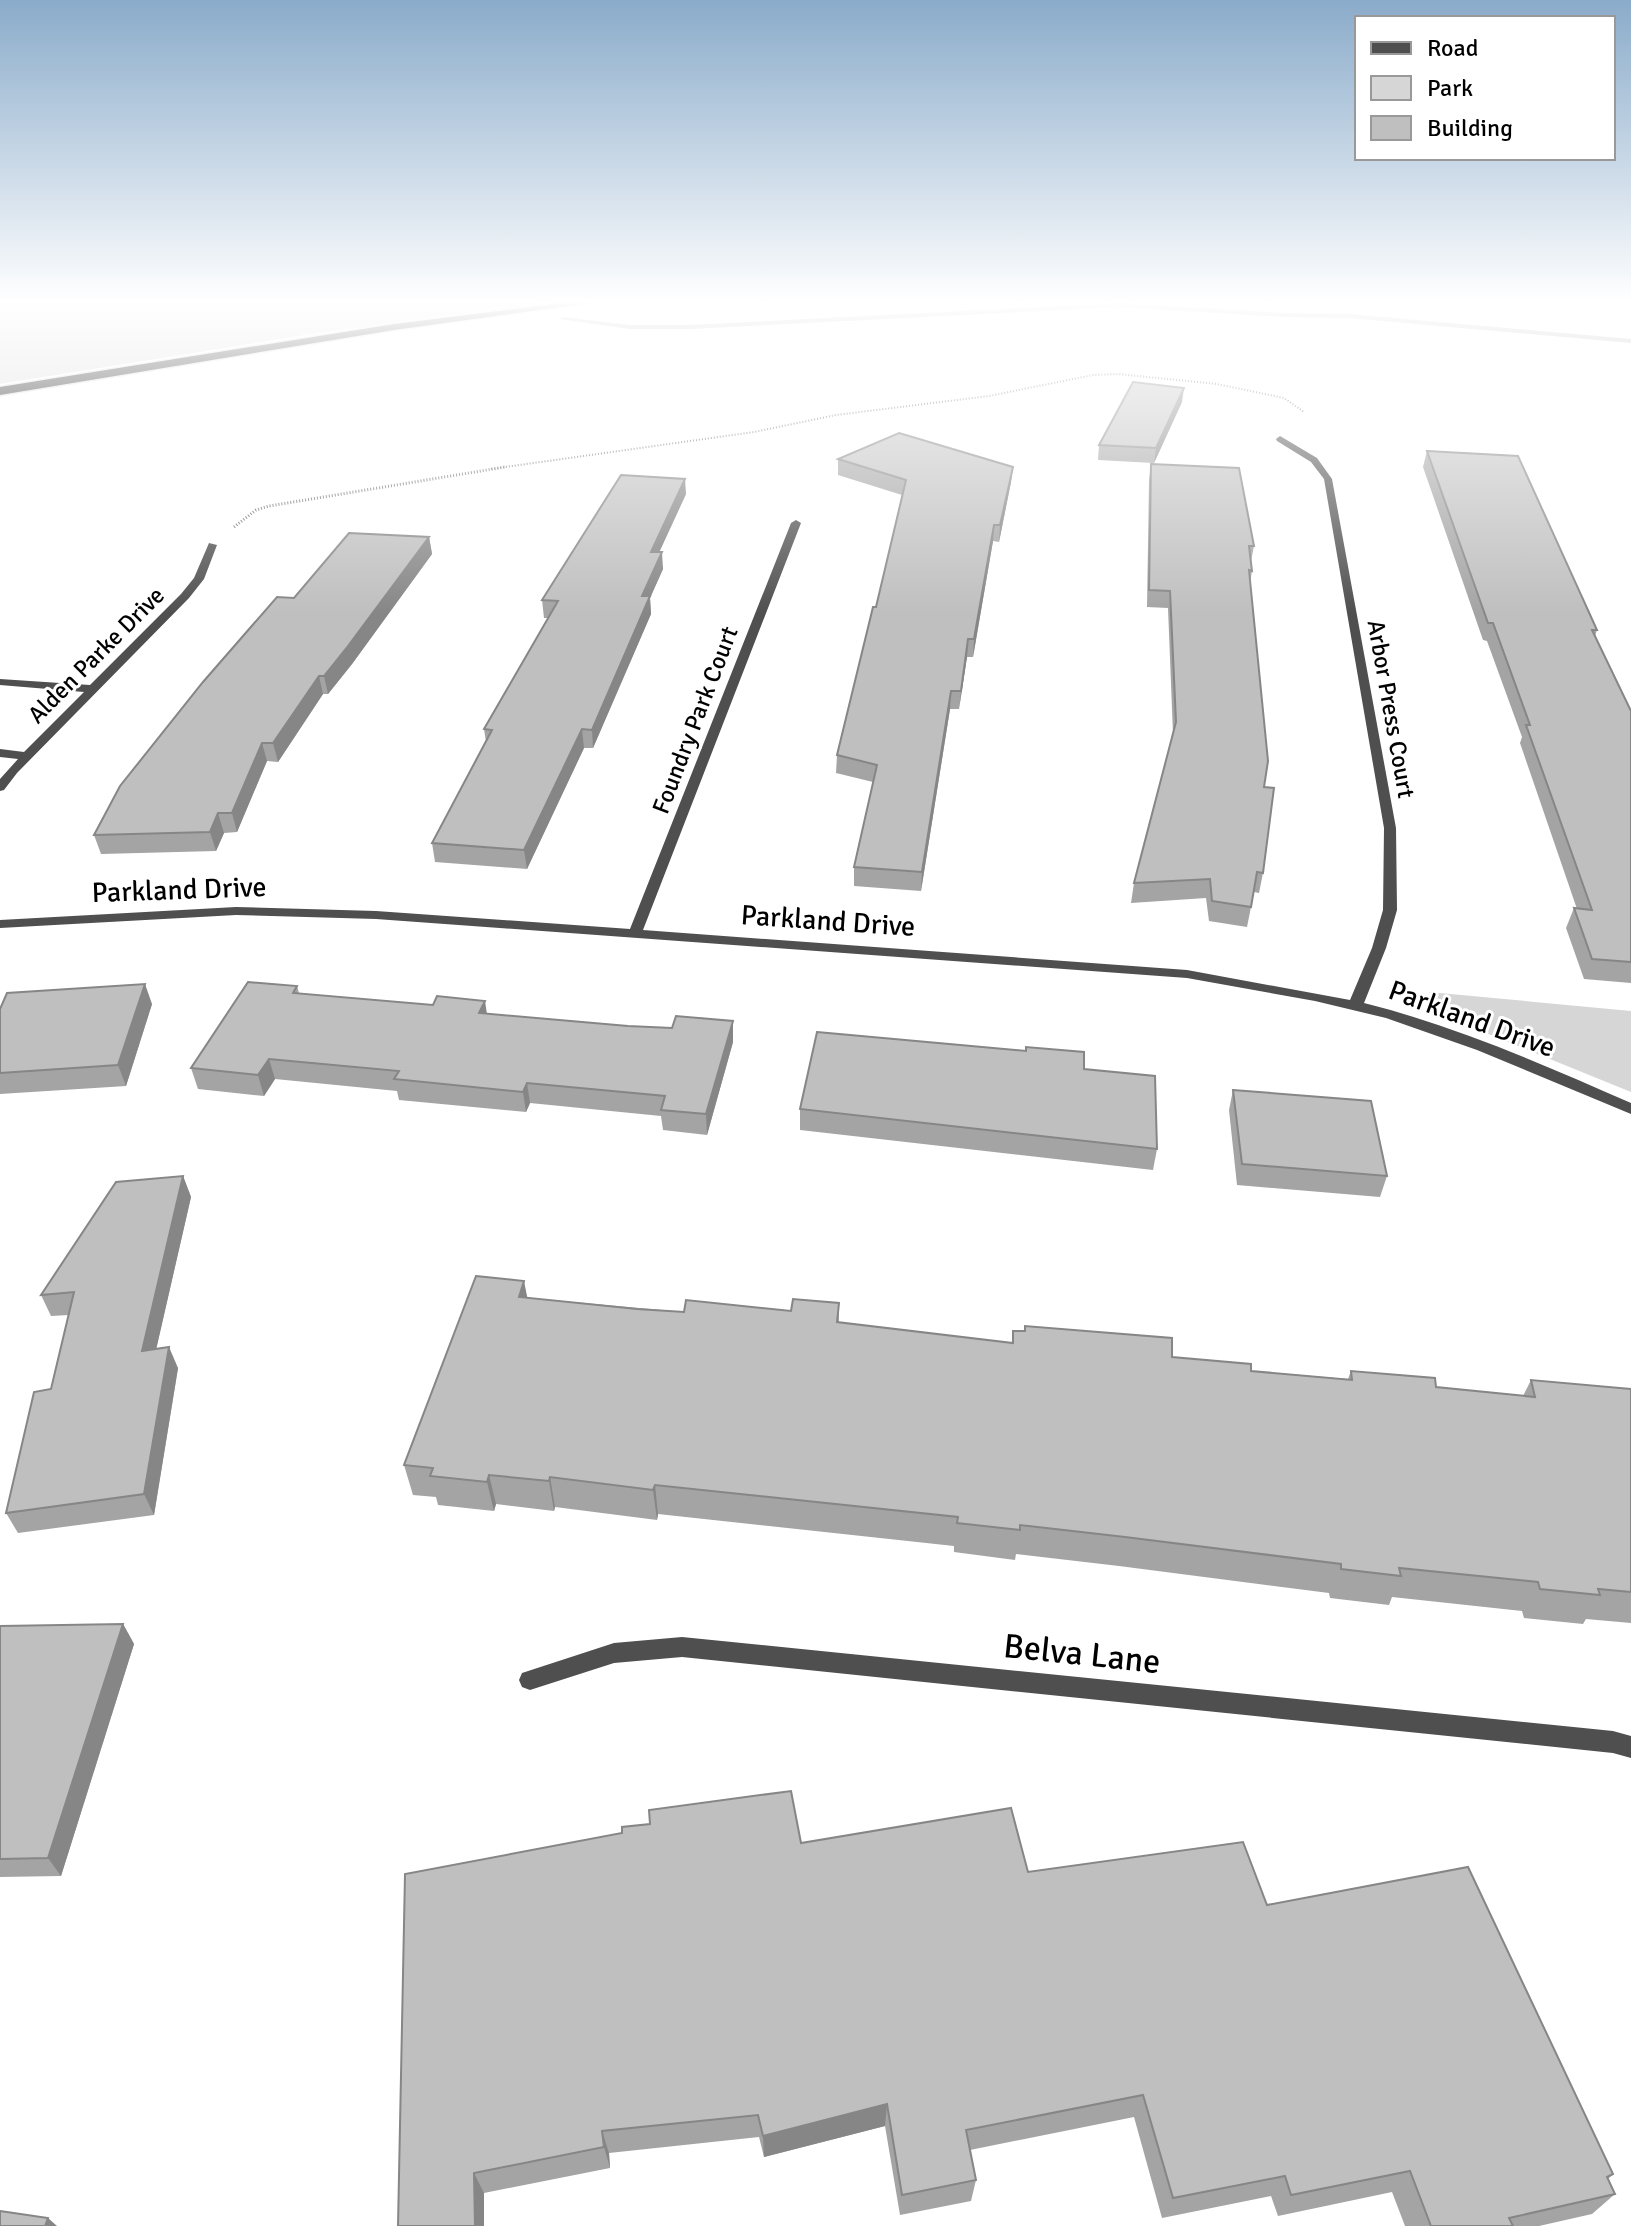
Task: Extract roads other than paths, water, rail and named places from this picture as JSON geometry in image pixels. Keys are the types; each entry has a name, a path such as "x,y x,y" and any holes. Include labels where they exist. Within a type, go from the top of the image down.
{"street":[{"name":"Arbor Press Court","path":"1280,439 1323,467 1328,479 1390,828 1390,910 1379,948 1355,1006"},
{"name":"Foundry Park Court","path":"635,933 796,523"},
{"name":"Alden Parke Drive","path":"0,787 199,579 212,545"},
{"path":"0,682 93,689"},
{"path":"0,753 27,756"},
{"name":"Parkland Drive","path":"0,924 236,911 376,915 1187,974 1292,990 1390,1015 1483,1047 1631,1109"},
{"name":"Belva Lane","path":"530,1680 614,1653 682,1647 1613,1742 1631,1747"}]}
